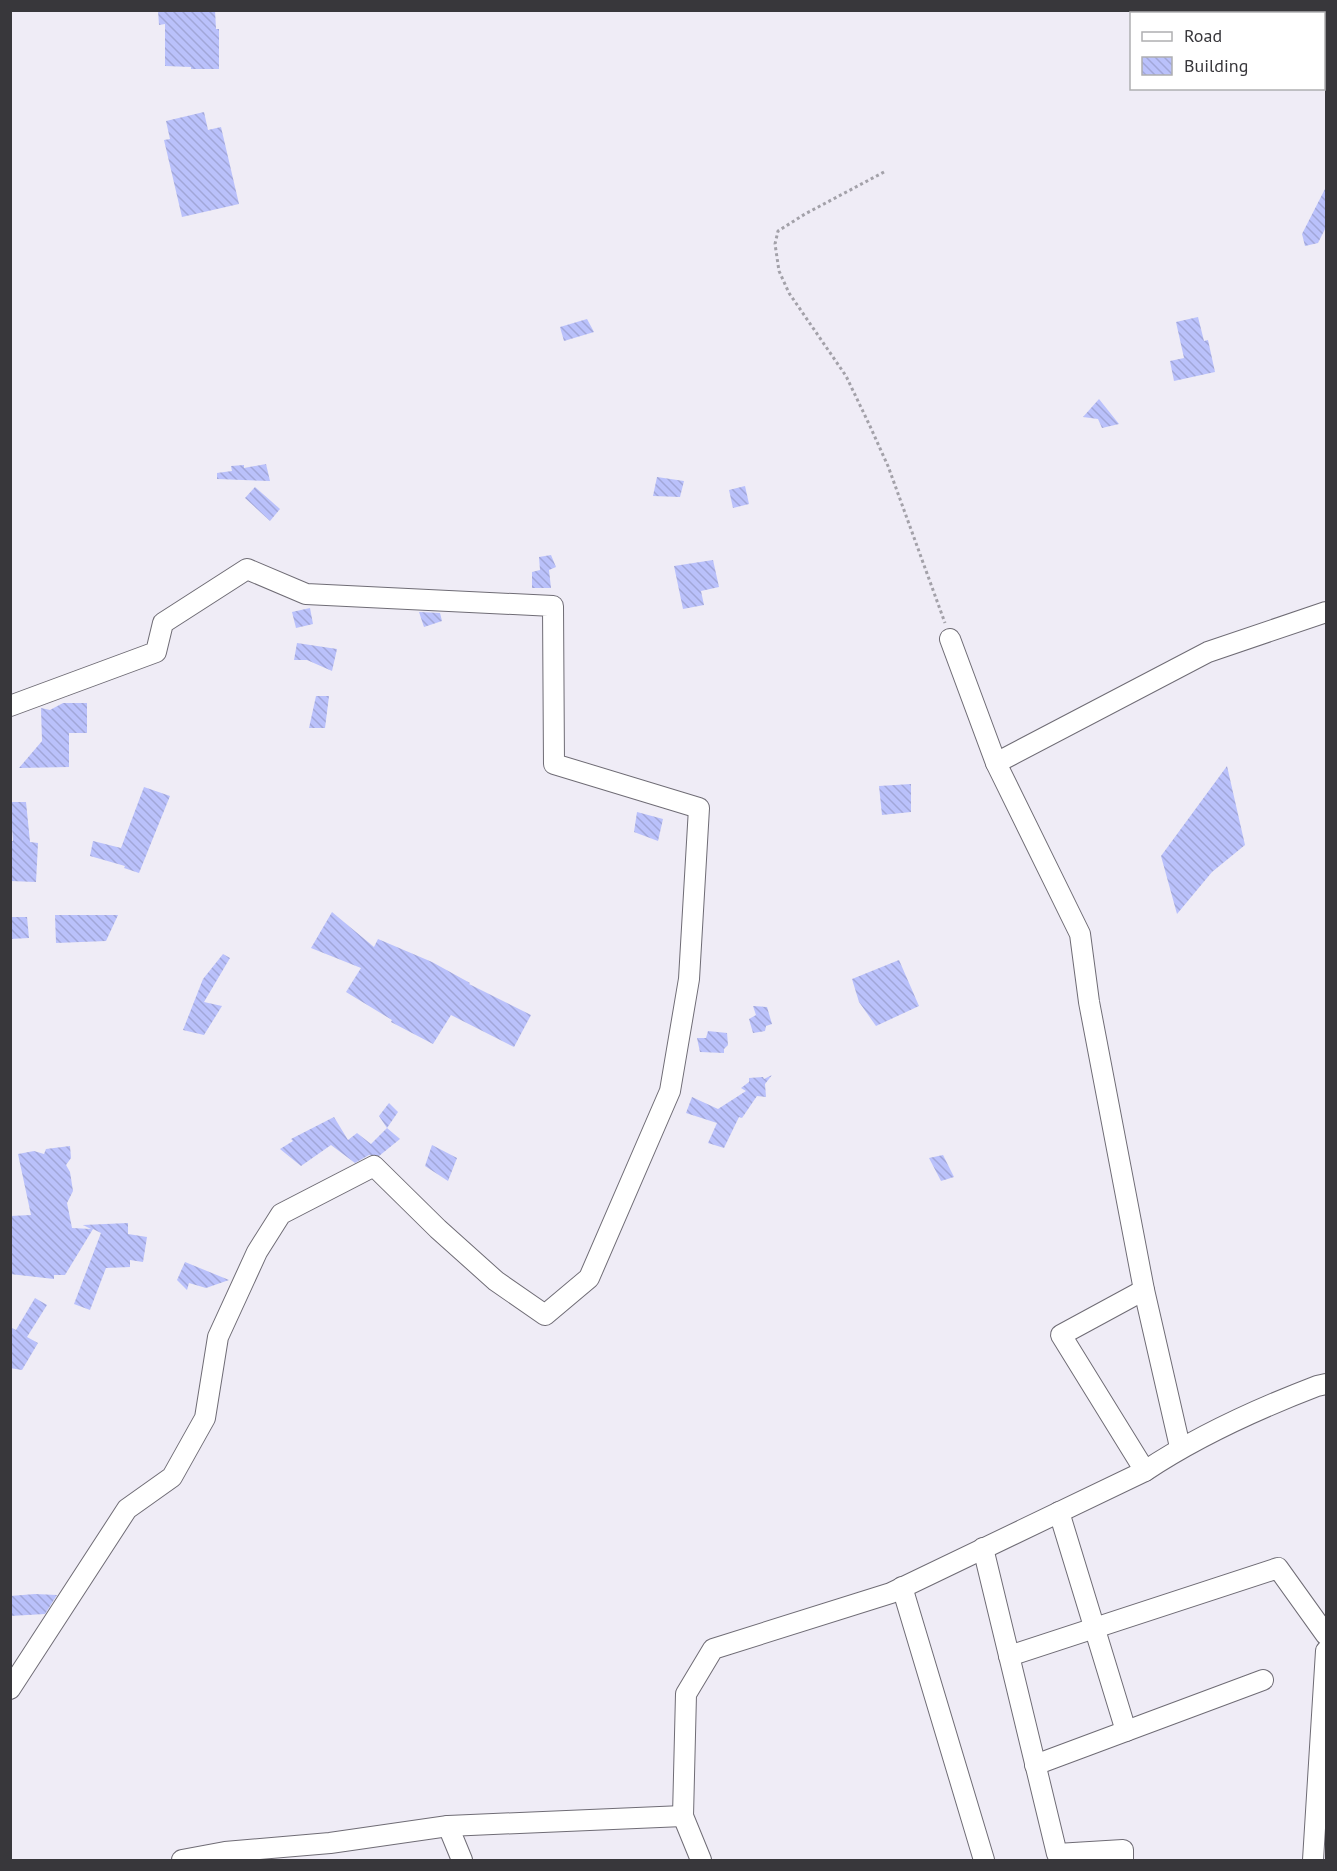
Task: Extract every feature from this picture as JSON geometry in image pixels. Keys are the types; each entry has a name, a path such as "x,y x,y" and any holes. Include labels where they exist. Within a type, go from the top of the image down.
{"street":[{"path":"10,706 156,652 163,623 247,569 306,594 553,606 554,764 699,808 689,979 670,1091 589,1278 545,1315 496,1281 438,1229 374,1166 281,1214 257,1252 218,1337 205,1418 172,1477 127,1509 10,1689"},
{"path":"996,763 1208,652 1326,612"},
{"path":"950,639 996,763 1080,934 1089,1002 1144,1290 1180,1447"},
{"path":"1144,1290 1061,1335 1144,1471"},
{"path":"700,1860 683,1816 686,1694 713,1649 891,1593 1144,1471 1180,1447 1260,1408 1326,1384"},
{"path":"1059,1512 1126,1731"},
{"path":"983,1548 1057,1854 1123,1850 1123,1860"},
{"path":"1009,1656 1278,1568 1326,1635"},
{"path":"902,1587 984,1860"},
{"path":"1313,1860 1326,1651"},
{"path":"1035,1765 1263,1680"},
{"path":"182,1860 225,1852 330,1843 448,1826 683,1816"},
{"path":"448,1826 462,1860"}],"path":[{"path":"884,172 778,231 775,244 779,271 789,293 846,376 888,466 950,639"}],"building":[{"path":"158,10 215,10 216,29 219,29 219,69 165,66 165,24 159,25"},
{"path":"204,112 208,130 221,127 239,204 182,217 164,140 170,139 166,121"},
{"path":"1326,187 1326,227 1318,243 1305,246 1302,234"},
{"path":"1198,317 1204,341 1208,340 1215,372 1174,381 1170,361 1184,358 1176,322"},
{"path":"587,319 594,332 564,341 560,327"},
{"path":"1099,399 1119,424 1102,428 1098,419 1083,417"},
{"path":"266,464 270,481 217,479 217,473 232,471 231,466 244,465 244,468"},
{"path":"657,477 684,481 680,497 653,496"},
{"path":"745,486 749,504 733,508 729,490"},
{"path":"255,487 280,509 270,521 245,498"},
{"path":"551,555 556,567 549,570 551,588 532,588 532,572 540,570 539,557"},
{"path":"713,560 719,587 701,591 704,605 683,609 674,566"},
{"path":"310,608 313,624 296,628 292,612"},
{"path":"419,612 440,613 442,621 424,627"},
{"path":"297,643 337,649 332,671 307,660 294,660"},
{"path":"316,696 329,696 325,728 309,728"},
{"path":"63,703 87,703 87,733 69,733 69,767 19,768 42,741 41,708 50,710"},
{"path":"1227,766 1245,845 1212,872 1177,914 1161,856"},
{"path":"911,784 911,812 882,815 879,786"},
{"path":"144,787 170,796 139,873 124,868 125,866 90,856 93,841 121,848"},
{"path":"10,802 26,802 30,842 38,843 36,882 10,881 10,841 13,841"},
{"path":"637,812 663,819 658,841 634,832"},
{"path":"332,912 374,947 378,939 432,962 469,984 531,1015 514,1047 451,1015 433,1044 391,1022 392,1020 346,992 361,968 311,948"},
{"path":"55,915 118,915 106,941 56,943"},
{"path":"10,917 27,917 29,938 10,939"},
{"path":"223,954 230,958 204,1002 222,1006 204,1035 183,1030 203,979"},
{"path":"899,960 919,1006 876,1026 859,1002 852,979"},
{"path":"753,1006 767,1007 772,1024 766,1026 765,1031 753,1033 749,1019 756,1015"},
{"path":"708,1031 727,1033 728,1045 724,1053 700,1052 697,1038 706,1038"},
{"path":"772,1075 765,1084 766,1097 757,1096 742,1118 739,1117 724,1148 708,1143 717,1123 686,1113 692,1097 718,1109 746,1091 741,1088 749,1082 749,1078 763,1077 764,1079"},
{"path":"389,1103 398,1112 387,1128 379,1116"},
{"path":"334,1117 348,1140 357,1133 371,1144 387,1128 400,1139 379,1156 369,1155 355,1163 331,1145 301,1166 280,1149 293,1141 291,1139"},
{"path":"432,1145 457,1158 448,1181 425,1166"},
{"path":"70,1146 71,1158 66,1165 70,1172 73,1191 67,1203 72,1228 91,1229 83,1225 128,1223 128,1234 147,1237 143,1262 130,1260 130,1267 106,1268 90,1310 74,1304 101,1233 93,1229 65,1275 54,1275 54,1279 10,1274 10,1216 31,1215 18,1154 34,1151 44,1154 46,1149"},
{"path":"943,1155 954,1177 941,1181 929,1158"},
{"path":"185,1262 229,1280 206,1288 189,1283 187,1290 177,1280"},
{"path":"35,1298 47,1305 27,1337 38,1343 22,1370 10,1368 10,1327 16,1330"},
{"path":"57,1595 45,1614 10,1616 10,1596"}]}
